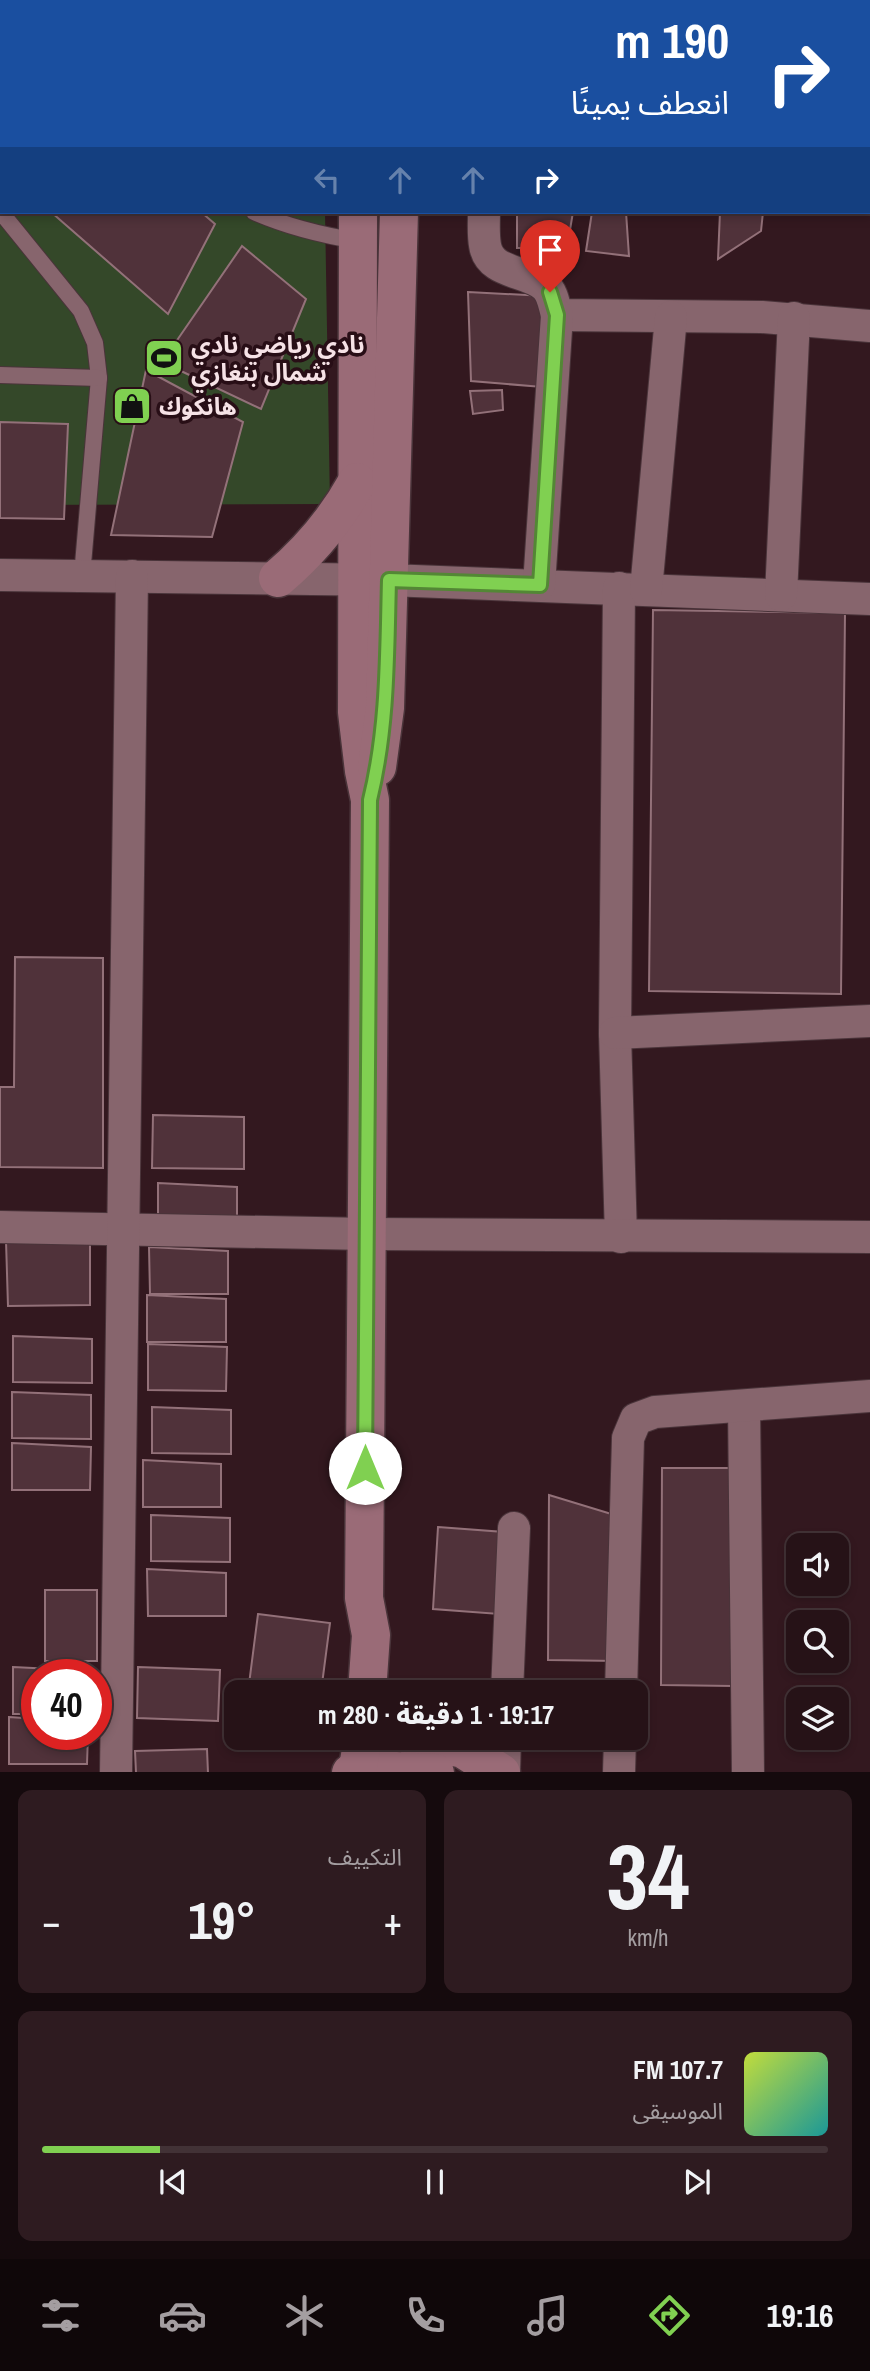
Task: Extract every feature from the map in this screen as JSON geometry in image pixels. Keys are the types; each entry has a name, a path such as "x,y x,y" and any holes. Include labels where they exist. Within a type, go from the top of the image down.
{"street":[{"path":"374,579 399,214"},
{"path":"484,214 485,246 489,257 499,266 543,284 550,292 557,315 540,585"},
{"path":"358,226 357,482 374,579 385,708 380,754 370,800 367,1680"},
{"path":"557,315 794,318 870,326"},
{"path":"621,1237 615,1033 632,589 671,317"},
{"path":"781,595 794,318"},
{"path":"278,578 302,558 323,534 342,509 357,482"},
{"path":"0,575 374,579 870,599"},
{"path":"116,1772 132,576"},
{"path":"615,1033 870,1021"},
{"path":"0,1227 621,1237 870,1237"},
{"path":"621,1680 628,1438 636,1419 655,1412 870,1396"},
{"path":"744,1406 748,1772"},
{"path":"508,1680 514,1528"},
{"path":"349,1680 368,1616"},
{"path":"368,1616 378,1666 388,1680"},
{"path":"503,1772 504,1750"},
{"path":"619,1772 620,1750"},
{"path":"350,1760 448,1753 500,1772"}],"lane":[{"path":"2,214 81,311 95,343 99,378 82,576"},
{"path":"259,214 321,235 358,226"},
{"path":"0,375 99,378"}],"green space":[{"name":"نادي رياضي نادي شمال بنغازي","path":"0,214 325,214 330,504 0,505"}],"building":[{"path":"53,214 203,214 215,224 168,314"},
{"path":"517,214 573,214 567,248 517,248"},
{"path":"592,214 626,214 629,256 586,251"},
{"path":"720,214 763,214 761,231 718,259"},
{"path":"242,246 306,299 261,409 162,362"},
{"path":"468,292 546,296 542,387 471,381"},
{"path":"146,370 243,422 212,537 111,535"},
{"path":"502,390 503,410 473,414 470,391"},
{"path":"0,422 68,424 64,519 0,518"},
{"path":"653,610 845,613 841,994 649,991"},
{"path":"15,957 103,958 103,1168 0,1167 0,1087 14,1087"},
{"path":"153,1115 244,1117 244,1169 152,1168"},
{"path":"158,1183 237,1187 237,1230 158,1230"},
{"path":"90,1240 90,1305 8,1306 6,1241"},
{"path":"149,1247 228,1251 228,1294 150,1294"},
{"path":"147,1295 226,1299 226,1342 147,1342"},
{"path":"13,1336 92,1339 92,1383 13,1382"},
{"path":"148,1344 227,1347 226,1391 148,1390"},
{"path":"12,1392 91,1395 91,1439 12,1438"},
{"path":"152,1407 231,1410 231,1454 152,1453"},
{"path":"12,1443 91,1447 90,1490 12,1490"},
{"path":"143,1460 221,1464 221,1507 143,1507"},
{"path":"662,1468 734,1468 732,1686 661,1685"},
{"path":"549,1495 618,1516 618,1661 548,1660"},
{"path":"151,1515 230,1518 230,1562 151,1561"},
{"path":"438,1527 504,1532 499,1614 433,1609"},
{"path":"147,1569 226,1573 226,1616 148,1616"},
{"path":"45,1590 97,1590 97,1659 45,1659"},
{"path":"258,1614 330,1623 323,1680 250,1680"},
{"path":"13,1667 21,1667 21,1714 13,1714"},
{"path":"138,1667 220,1670 218,1721 137,1718"},
{"path":"9,1717 21,1718 21,1750 87,1750 87,1764 9,1764"},
{"path":"207,1749 208,1772 136,1772 135,1751"}],"place":[{"name":"نادي رياضي نادي شمال بنغازي","path":"164,358"},
{"name":"هانكوك","path":"132,406"}],"route":[{"path":"365,1468 370,800 380,754 385,708 389,580 540,585 557,315 550,292"}]}
